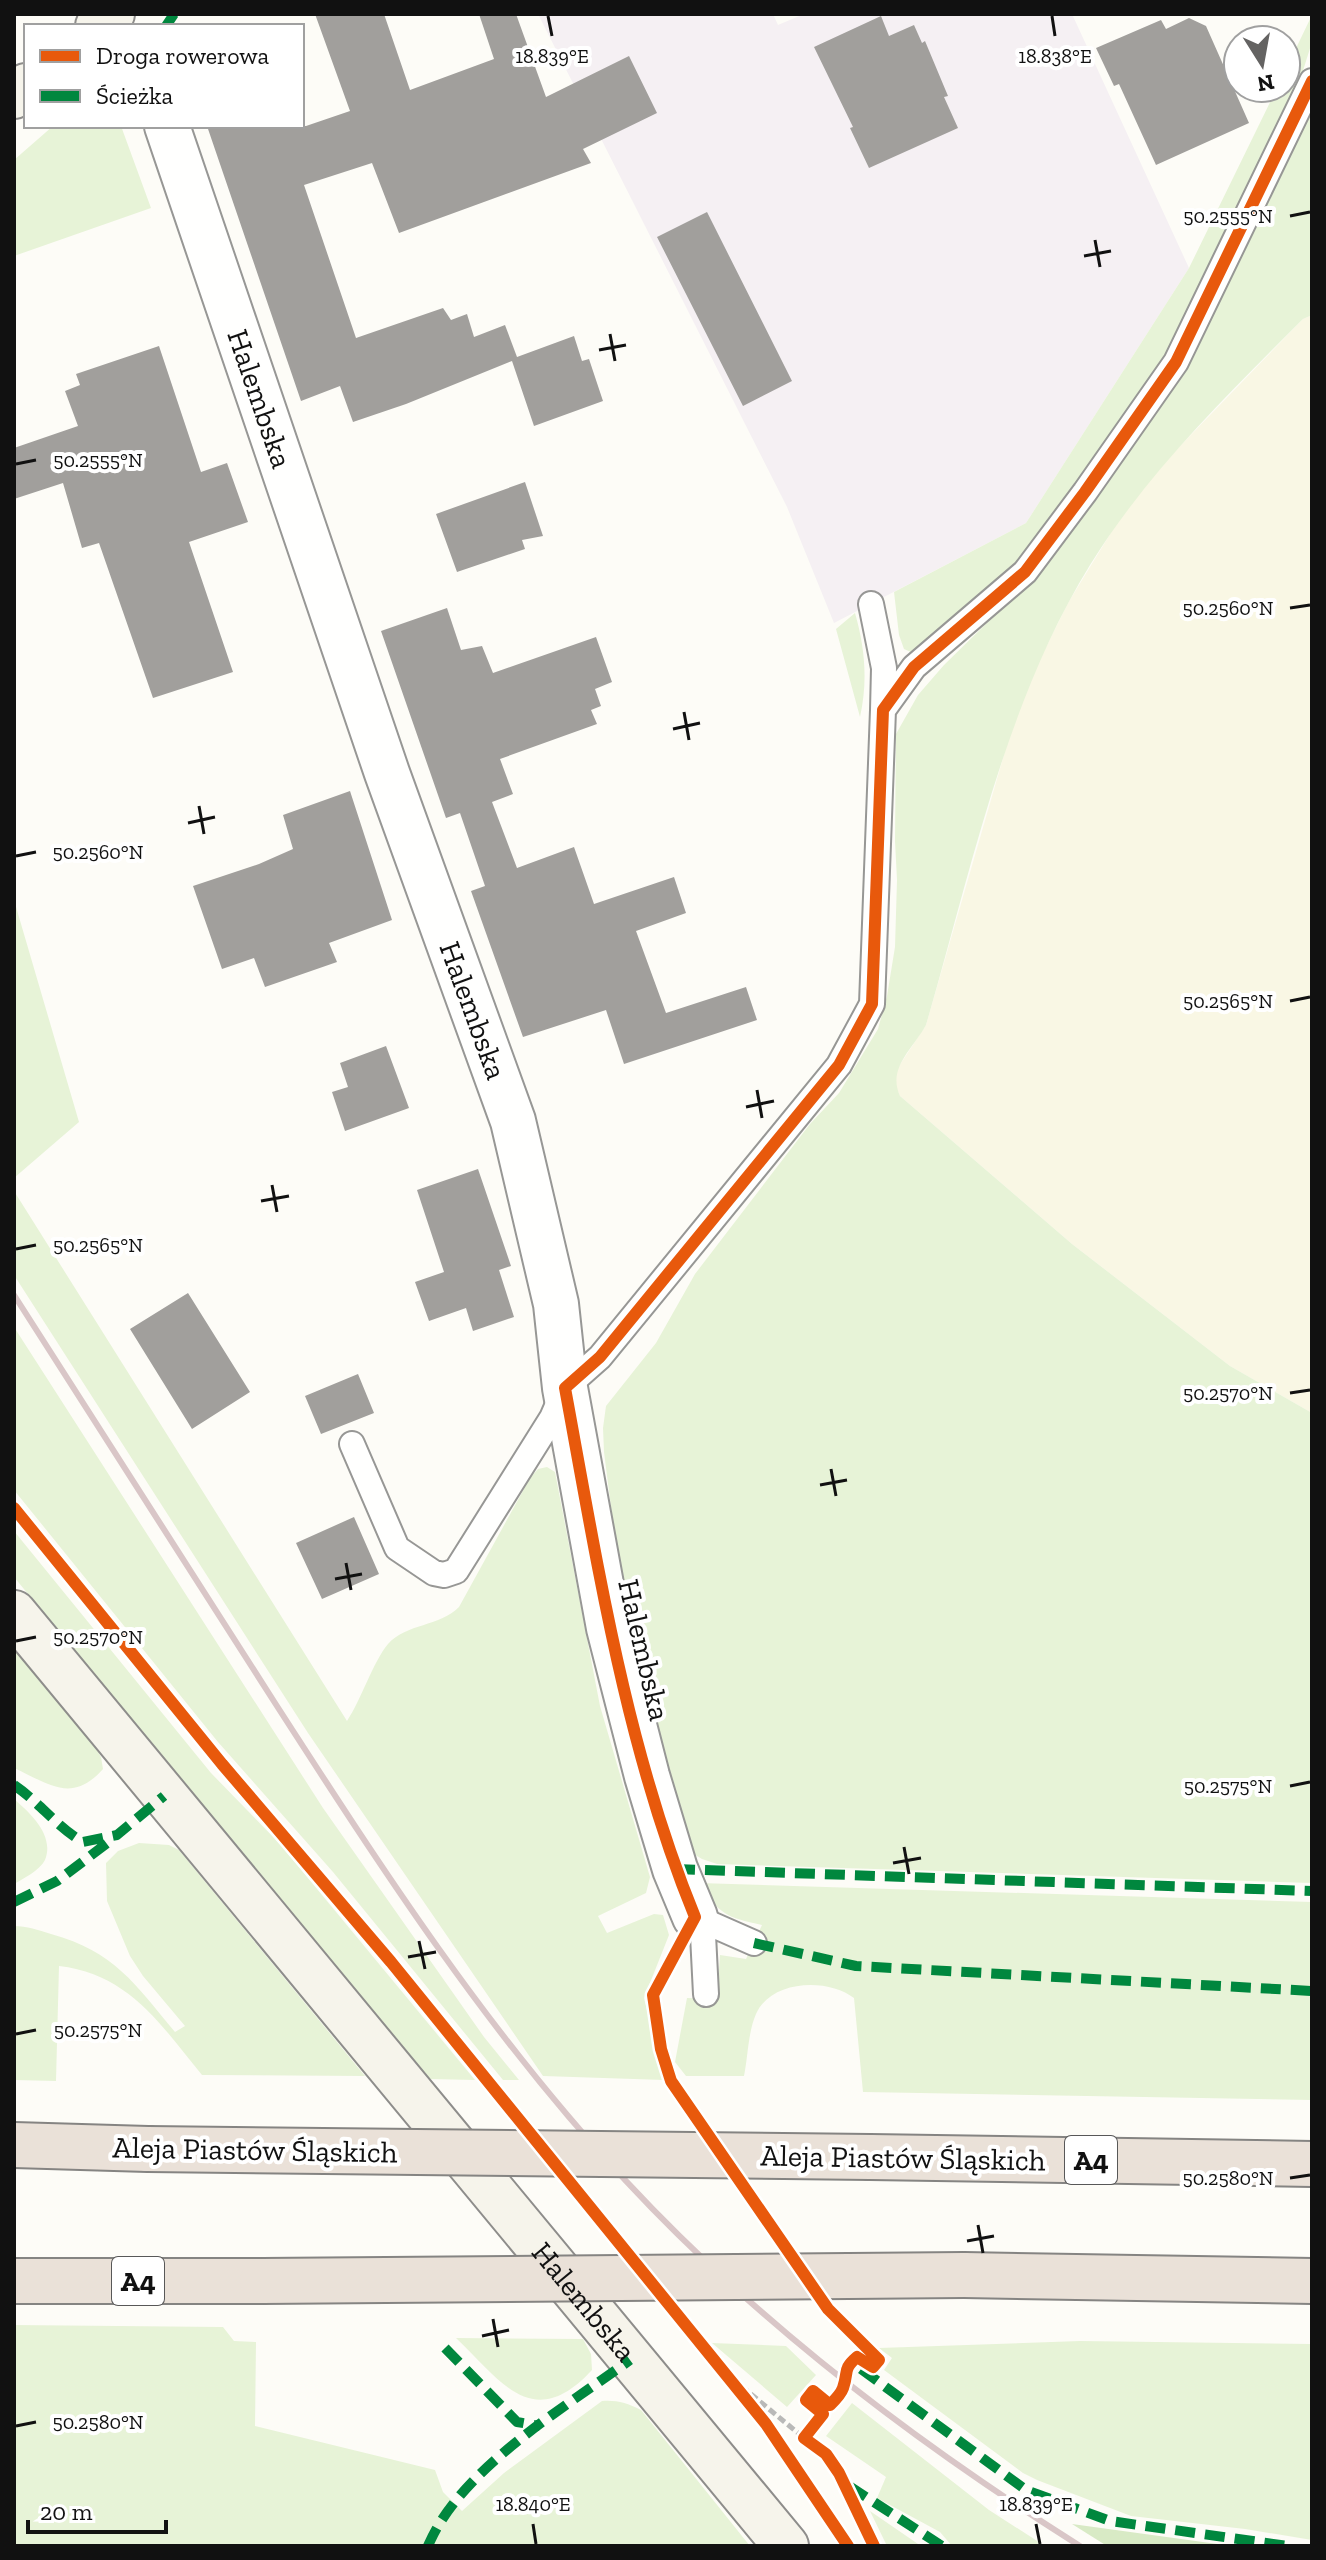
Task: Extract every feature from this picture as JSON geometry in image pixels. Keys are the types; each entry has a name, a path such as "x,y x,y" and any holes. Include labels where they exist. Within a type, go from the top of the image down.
{"highway":[{"name":"Aleja Piastów Śląskich","path":"14,2145 1312,2164"},
{"name":"A4","path":"14,2281 964,2275 1312,2281"}],"street":[{"name":"Halembska","path":"168,128 387,773 513,1121 556,1304 565,1388 609,1628 647,1776 675,1869 695,1917"},
{"name":"Halembska","path":"14,1613 786,2546"}],"lane":[{"path":"883,710 914,667 1025,572 1176,362 1312,81"},
{"path":"352,1444 397,1548 434,1573 444,1575 456,1571 552,1418 565,1388 600,1357 839,1065 872,1004 884,668 871,604"},
{"path":"695,1917 754,1943"},
{"path":"695,1917 703,1935 706,1994"}],"path":[{"path":"723,2371 804,2438"}],"shaded area":[{"path":"538,14 773,14 778,25 804,14 1072,14 1189,268 1026,523 834,623 787,507"},
{"path":"1312,315 1312,1413 1230,1366 1072,1244 900,1096 895,1085 895,1074 926,1025 1012,727 1040,659 1068,603 1115,526 1155,472 1303,319"}],"green space":[{"path":"1312,15 1312,42 1302,74 1302,36"},
{"path":"1269,104 1288,104 1163,362 1026,553 992,588 913,653 904,649 899,635 894,592 1026,523 1189,268"},
{"path":"1312,112 1312,315 1303,319 1245,377 1162,467 1112,531 1060,618 1035,673 993,789 926,1025 903,1059 897,1086 900,1096 1072,1244 1230,1366 1312,1413 1312,1883 717,1864 702,1859 692,1853 640,1680 616,1546 604,1452 606,1406 656,1343 695,1274 810,1124 839,1093 878,1029 895,947 896,734 918,695 944,665 1043,568 1178,381 1195,352 1302,124"},
{"path":"51,128 122,128 151,208 14,256 14,160"},
{"path":"855,613 864,665 860,717 836,629"},
{"path":"14,900 79,1122 14,1178"},
{"path":"14,1191 347,1721 388,1644 404,1632 442,1618 459,1607 530,1478 538,1469 547,1467 555,1472 600,1706 650,1877 646,1893 598,1916 607,1933 654,1914 663,1915 669,1935 644,1998 664,2080 543,2076 308,1733 14,1275"},
{"path":"14,1327 323,1808 484,2037 519,2080 503,2080 333,1872 218,1742 14,1490"},
{"path":"14,1531 211,1773 279,1843 475,2080 429,2079 14,1577"},
{"path":"14,1648 91,1740 101,1757 103,1769 81,1786 60,1788 14,1768"},
{"path":"14,1799 39,1825 47,1842 47,1851 39,1867 14,1884"},
{"path":"139,1843 169,1845 179,1850 365,2076 202,2075 157,2021 124,1991 105,1979 59,1966 56,2081 14,2080 14,1926 42,1931 92,1950 122,1971 175,2032 185,2026 130,1956 107,1901 106,1863 118,1851"},
{"path":"699,1883 1312,1902 1312,2100 863,2092 854,1998 830,1987 816,1985 787,1988 763,2002 751,2029 744,2076 686,2076 675,2062 687,1998 717,1999 720,1955 746,1959 762,1925 725,1913"},
{"path":"14,2325 223,2327 234,2341 256,2342 255,2426 435,2470 443,2492 462,2511 504,2473 602,2401 626,2404 641,2410 750,2546 14,2546"},
{"path":"456,2338 583,2339 591,2354 592,2370 571,2389 552,2398 535,2399 503,2384"},
{"path":"1080,2341 1312,2344 1312,2540 1131,2516 1037,2480 1023,2473 884,2370 892,2358 879,2348"},
{"path":"712,2343 786,2346 816,2375 787,2407"},
{"path":"852,2403 989,2510 1045,2546 952,2546 940,2532 877,2498 886,2477 826,2436"},
{"path":"870,2511 921,2546 887,2546"},
{"path":"1072,2524 1232,2546 1107,2546"}],"building":[{"path":"315,14 384,14 410,90 494,59 479,14 516,14 546,97 629,56 657,113 583,149 591,163 399,233 372,163 304,185 356,338 443,308 451,320 467,314 474,337 505,325 517,357 574,336 582,361 589,359 603,401 534,426 512,361 353,422 340,386 301,401 208,128 304,128 350,111"},
{"path":"881,16 889,36 914,25 922,43 925,41 958,128 869,168 850,128 853,127 814,47"},
{"path":"1189,18 1206,26 1222,62 1222,104 1241,104 1249,123 1156,165 1119,84 1114,86 1096,48 1161,20 1166,29"},
{"path":"707,212 792,381 743,406 657,237"},
{"path":"159,346 201,472 227,463 248,522 189,542 233,672 153,698 99,543 82,548 63,483 14,499 14,448 78,426 65,391 80,385 76,374"},
{"path":"525,482 543,536 522,540 525,549 457,572 436,514"},
{"path":"447,608 461,650 482,646 493,673 596,637 612,682 595,689 601,706 591,710 597,724 500,759 513,794 492,802 517,868 574,847 594,904 674,877 686,913 636,931 666,1013 746,987 757,1020 624,1064 606,1010 523,1037 471,891 485,886 460,813 446,818 381,631"},
{"path":"350,791 392,920 329,943 337,962 265,987 254,958 222,969 193,886 293,849 283,815"},
{"path":"386,1046 409,1108 345,1131 332,1092 348,1087 340,1063"},
{"path":"478,1169 511,1266 499,1270 514,1317 473,1331 466,1308 429,1321 415,1282 444,1272 417,1190"},
{"path":"188,1293 250,1392 192,1429 130,1329"},
{"path":"358,1374 374,1413 321,1434 305,1396"},
{"path":"354,1517 379,1574 322,1599 296,1543"}],"railway":[{"path":"14,1295 397,1889 483,2010 576,2126 677,2233 784,2332 899,2423 1080,2546"}],"marked path":[{"path":"167,24 174,14"},
{"path":"14,1785 83,1842 117,1835 164,1796"},
{"path":"14,1902 57,1881 114,1838"},
{"path":"675,1869 1312,1891"},
{"path":"754,1943 856,1966 1312,1991"},
{"path":"445,2348 517,2422 540,2426"},
{"path":"428,2546 443,2518 489,2466 516,2442 630,2360"},
{"path":"861,2369 1026,2490 1110,2521 1288,2546"},
{"path":"849,2486 942,2546"}],"cycle path":[{"path":"874,2546 839,2473 826,2454 804,2438 823,2414 806,2400 813,2391 830,2405 841,2392 852,2361 857,2357 873,2367 879,2360 828,2309 671,2081 661,2049 653,1995 695,1917 650,1789 632,1723 602,1590 565,1388 600,1357 839,1065 872,1004 883,710 914,667 1025,572 1176,362 1312,81"},
{"path":"14,1508 222,1764 391,1962 766,2424 848,2546"}]}
